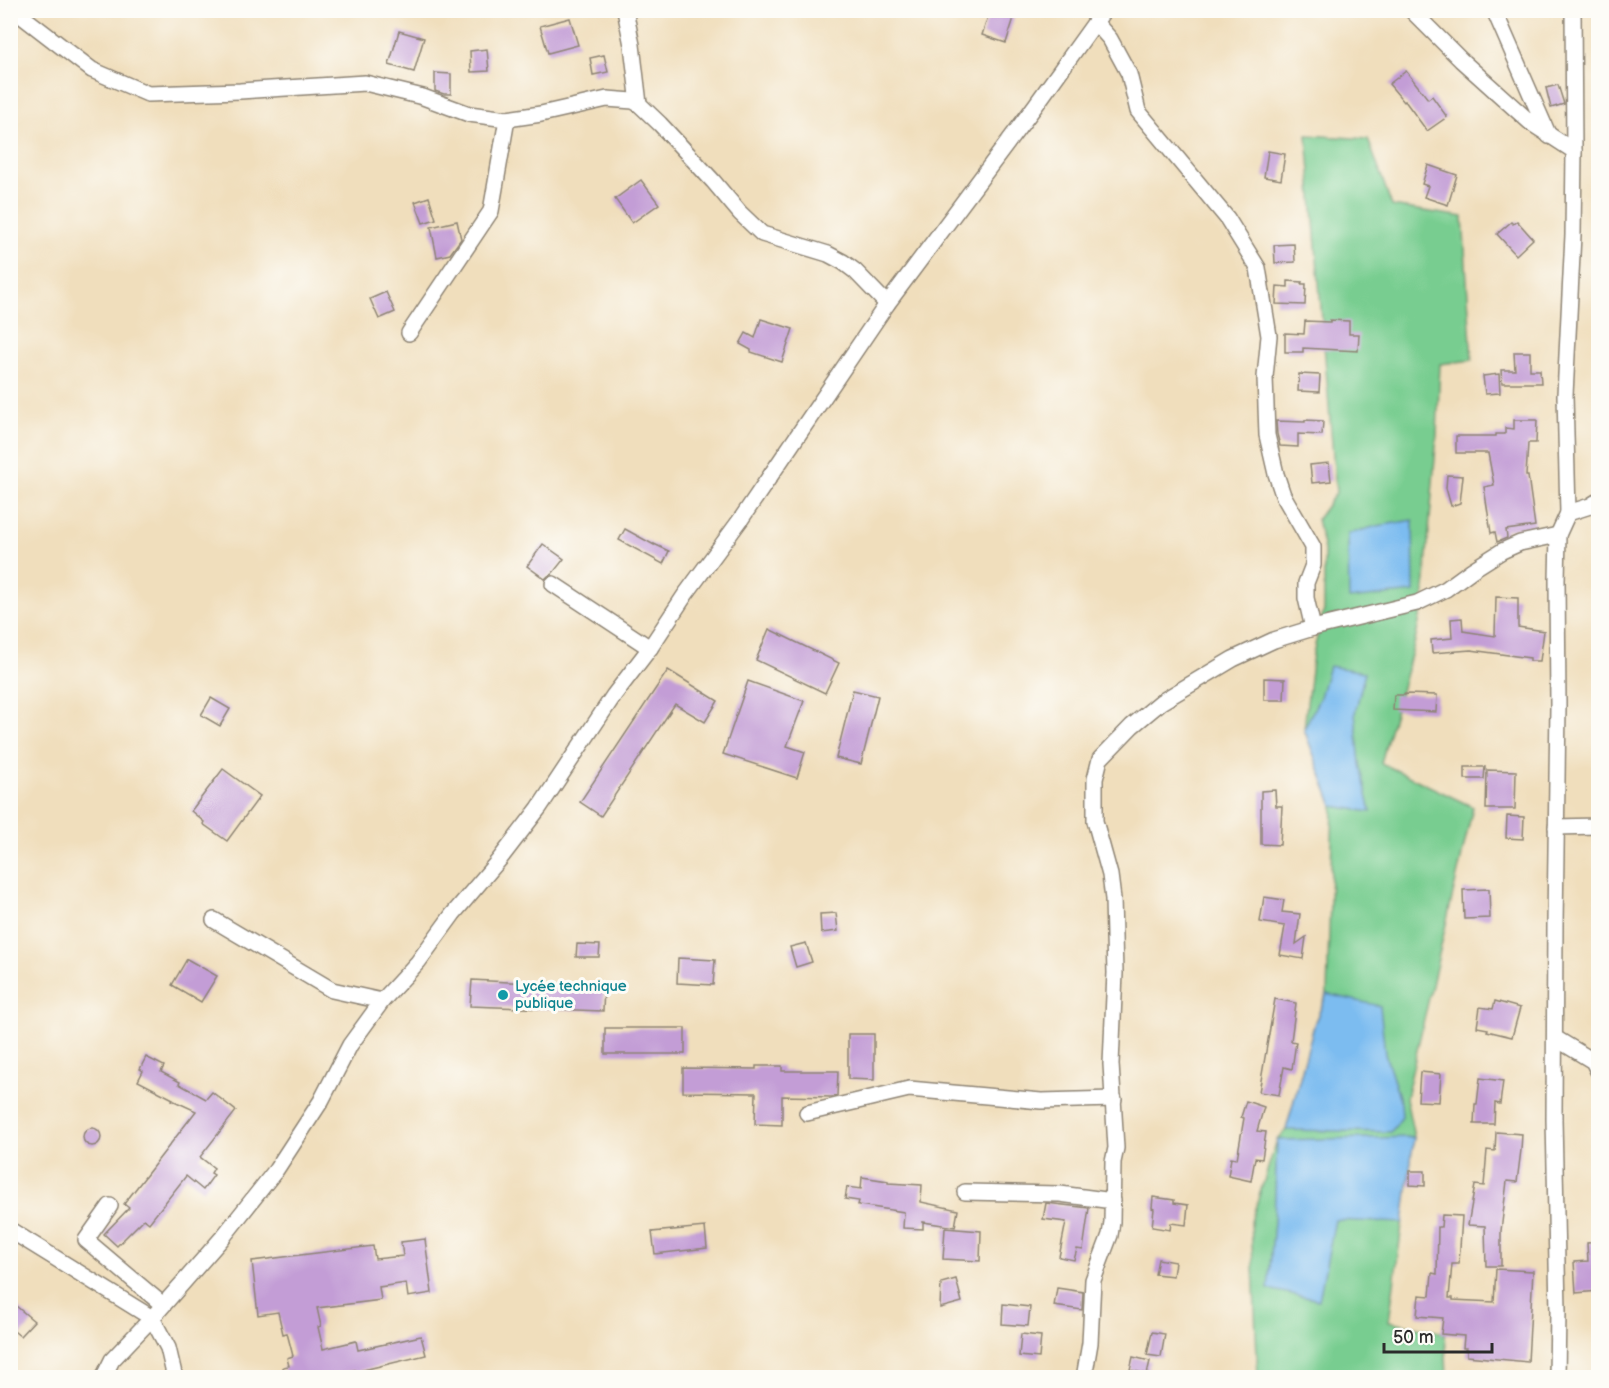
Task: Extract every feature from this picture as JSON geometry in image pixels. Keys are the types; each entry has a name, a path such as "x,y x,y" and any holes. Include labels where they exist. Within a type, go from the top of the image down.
{"street":[{"path":"14,10 92,70 148,94 365,83 423,97 469,114 507,119 607,99 626,100 639,104 684,148 740,213 762,234 828,254 843,262 887,304"},
{"path":"625,10 639,104"},
{"path":"1411,10 1461,60 1531,123 1574,151"},
{"path":"1494,10 1549,136"},
{"path":"1557,1377 1554,1119 1558,535 1568,513 1565,395 1573,235 1573,10"},
{"path":"103,1377 112,1359 152,1318 223,1237 276,1170 321,1101 350,1045 382,1000 418,962 453,914 539,808 614,695 741,519 887,304 1029,115 1099,16 1129,74 1138,111 1227,218 1258,268 1269,336 1265,377 1267,435 1283,495 1313,548 1312,565 1306,583 1306,598 1312,628"},
{"path":"409,333 490,211 507,119"},
{"path":"1568,513 1590,507 1599,501"},
{"path":"1084,1377 1090,1342 1093,1281 1110,1235 1113,1162 1116,1148 1110,1064 1115,973 1113,898 1110,875 1095,821 1095,779 1100,759 1132,726 1161,702 1233,659 1274,640 1312,628 1417,603 1446,589 1502,551 1520,543 1558,535"},
{"path":"553,584 650,648"},
{"path":"1556,827 1599,826"},
{"path":"214,920 332,990 382,1000"},
{"path":"1555,1038 1593,1061 1599,1071"},
{"path":"807,1113 909,1089 1041,1101 1114,1099"},
{"path":"965,1192 1060,1194 1113,1201"},
{"path":"110,1206 86,1240 163,1305"},
{"path":"10,1230 152,1318 168,1348 175,1377"}],"green space":[{"path":"1307,135 1368,139 1392,206 1463,217 1472,360 1440,364 1437,434 1423,603 1416,637 1381,763 1473,807 1406,1098 1414,1137 1389,1321 1445,1333 1447,1377 1258,1377 1251,1221 1277,1140 1286,1130 1315,1022 1327,994 1333,806 1304,729 1313,653 1324,610 1324,550 1317,519 1336,493"}],"water":[{"path":"1413,520 1414,592 1349,599 1348,534"},
{"path":"1329,666 1365,672 1355,713 1360,764 1371,812 1333,806 1304,729 1320,697"},
{"path":"1327,994 1380,1006 1385,1054 1401,1103 1402,1117 1391,1132 1286,1130 1315,1022"},
{"path":"1414,1137 1403,1223 1335,1220 1319,1300 1268,1289 1274,1222 1277,1140"}],"building":[{"path":"990,10 1014,18 1006,43 982,35"},
{"path":"570,18 578,45 548,53 540,26"},
{"path":"399,31 424,38 414,72 389,65"},
{"path":"487,49 489,71 471,72 470,51"},
{"path":"604,55 608,72 593,75 590,58"},
{"path":"1406,71 1428,99 1432,96 1447,117 1427,131 1389,84"},
{"path":"435,73 451,74 451,94 435,91"},
{"path":"1558,85 1564,104 1551,108 1546,88"},
{"path":"1268,151 1285,154 1281,180 1264,177"},
{"path":"1428,165 1457,175 1448,205 1424,197 1428,186 1422,184"},
{"path":"641,180 659,204 632,223 615,199"},
{"path":"429,197 436,219 423,223 415,202"},
{"path":"457,221 461,239 450,254 437,257 431,227"},
{"path":"1517,221 1533,239 1516,255 1497,234 1511,222 1513,224"},
{"path":"1294,244 1295,262 1275,263 1274,245"},
{"path":"1288,281 1306,284 1305,305 1276,304 1277,286 1288,287"},
{"path":"386,292 395,312 379,319 370,299"},
{"path":"761,319 793,329 782,362 751,352 740,344 746,333 755,338"},
{"path":"1330,320 1349,321 1349,334 1359,334 1358,351 1303,348 1303,352 1285,352 1285,333 1304,334 1305,321 1330,322"},
{"path":"1514,352 1530,352 1530,370 1540,370 1541,383 1502,383 1501,370 1515,370"},
{"path":"1299,374 1320,375 1319,392 1298,391"},
{"path":"1499,374 1500,393 1485,394 1483,376"},
{"path":"1305,420 1323,421 1322,435 1298,434 1298,447 1280,446 1276,421 1305,422"},
{"path":"1514,420 1537,420 1536,443 1528,443 1526,476 1528,476 1535,526 1506,530 1507,538 1497,542 1495,532 1491,533 1484,487 1494,485 1488,453 1456,453 1456,436 1505,434 1505,428 1514,429"},
{"path":"1329,463 1331,481 1312,483 1310,465"},
{"path":"1447,475 1463,476 1460,503 1451,506 1446,488"},
{"path":"625,529 669,551 663,564 619,540"},
{"path":"543,544 564,559 545,579 527,566"},
{"path":"1496,597 1518,598 1518,627 1544,631 1540,661 1471,650 1432,653 1431,640 1452,638 1451,619 1462,618 1463,631 1495,636"},
{"path":"769,629 839,663 825,693 756,660"},
{"path":"668,670 718,701 705,722 675,704 601,816 580,802"},
{"path":"1264,678 1285,679 1284,700 1264,700"},
{"path":"748,681 804,701 787,746 805,752 797,778 723,754"},
{"path":"853,690 878,696 861,764 836,758"},
{"path":"1394,695 1437,695 1436,712 1393,710"},
{"path":"211,698 230,709 220,726 201,715"},
{"path":"1465,767 1485,767 1484,779 1465,779"},
{"path":"223,769 260,796 227,841 203,824 204,822 191,811"},
{"path":"1487,770 1516,771 1515,809 1486,809"},
{"path":"1275,790 1276,806 1282,806 1280,845 1261,844 1261,791"},
{"path":"1507,816 1524,817 1523,839 1506,838"},
{"path":"1489,889 1490,918 1464,919 1463,890"},
{"path":"1264,897 1284,900 1282,912 1300,914 1296,944 1306,937 1303,959 1280,955 1285,926 1260,922"},
{"path":"836,913 838,931 821,933 820,914"},
{"path":"806,943 812,962 796,967 790,947"},
{"path":"577,944 600,945 599,957 576,957"},
{"path":"678,958 715,960 713,985 677,983"},
{"path":"187,959 217,976 201,1002 172,985"},
{"path":"472,980 604,987 603,1011 470,1006"},
{"path":"1275,999 1296,1003 1291,1041 1296,1042 1292,1069 1284,1067 1279,1095 1259,1092"},
{"path":"1495,1001 1520,1008 1512,1037 1477,1027 1480,1007 1493,1009"},
{"path":"605,1028 685,1028 685,1054 605,1054"},
{"path":"848,1034 874,1034 874,1080 848,1079"},
{"path":"146,1057 164,1066 161,1072 180,1082 179,1084 206,1099 212,1092 236,1111 200,1157 214,1168 211,1173 214,1175 203,1190 186,1176 149,1223 144,1219 117,1246 104,1234 129,1208 124,1204 196,1111 138,1081 143,1071 140,1069"},
{"path":"756,1066 782,1066 782,1071 838,1071 837,1096 782,1096 782,1125 755,1124 756,1093 683,1092 683,1068 756,1069"},
{"path":"1420,1072 1441,1074 1439,1102 1418,1101"},
{"path":"1480,1078 1503,1081 1500,1104 1495,1103 1494,1124 1474,1124"},
{"path":"1246,1101 1264,1107 1257,1131 1266,1132 1262,1159 1255,1158 1251,1181 1228,1176 1231,1158 1237,1159 1244,1118 1241,1117"},
{"path":"92,1128 98,1131 101,1137 98,1143 92,1146 86,1143 83,1137 86,1131"},
{"path":"1496,1132 1522,1134 1521,1150 1517,1182 1507,1181 1501,1231 1501,1266 1486,1266 1485,1226 1468,1225 1475,1185 1484,1186 1487,1150 1495,1151"},
{"path":"1410,1171 1425,1171 1425,1186 1410,1185"},
{"path":"862,1177 888,1181 888,1183 922,1185 921,1202 958,1210 955,1227 923,1222 923,1229 903,1228 904,1212 858,1205 859,1201 845,1199 847,1187 861,1189"},
{"path":"1153,1197 1188,1205 1186,1225 1171,1223 1170,1230 1152,1227"},
{"path":"1046,1203 1089,1208 1083,1250 1077,1249 1074,1260 1059,1257 1066,1222 1043,1219"},
{"path":"1442,1215 1462,1216 1459,1264 1452,1264 1449,1298 1494,1302 1496,1269 1533,1271 1528,1362 1467,1356 1467,1348 1463,1348 1464,1336 1441,1334 1443,1318 1417,1316 1419,1295 1430,1296 1432,1273 1437,1274 1438,1227 1441,1227"},
{"path":"705,1227 707,1248 655,1254 652,1232"},
{"path":"945,1228 981,1231 980,1261 943,1259"},
{"path":"425,1239 432,1293 408,1297 406,1283 379,1287 381,1300 317,1308 323,1349 356,1341 358,1350 421,1336 426,1355 323,1377 285,1377 283,1367 289,1366 287,1358 293,1356 287,1333 283,1334 278,1312 258,1315 252,1261 373,1246 375,1259 403,1256 401,1242"},
{"path":"1599,1242 1599,1291 1576,1293 1574,1262 1588,1261 1587,1243"},
{"path":"1158,1259 1175,1262 1173,1276 1155,1274"},
{"path":"956,1279 962,1302 940,1308 941,1283"},
{"path":"1057,1288 1083,1292 1082,1310 1054,1306"},
{"path":"10,1301 34,1321 20,1336 10,1328"},
{"path":"1003,1304 1030,1307 1028,1326 1002,1324"},
{"path":"1152,1332 1165,1334 1161,1357 1147,1355"},
{"path":"1021,1334 1041,1336 1039,1358 1019,1356"},
{"path":"1133,1357 1150,1361 1147,1374 1130,1370"}],"place":[{"name":"Lycée technique publique","path":"503,995"}]}
